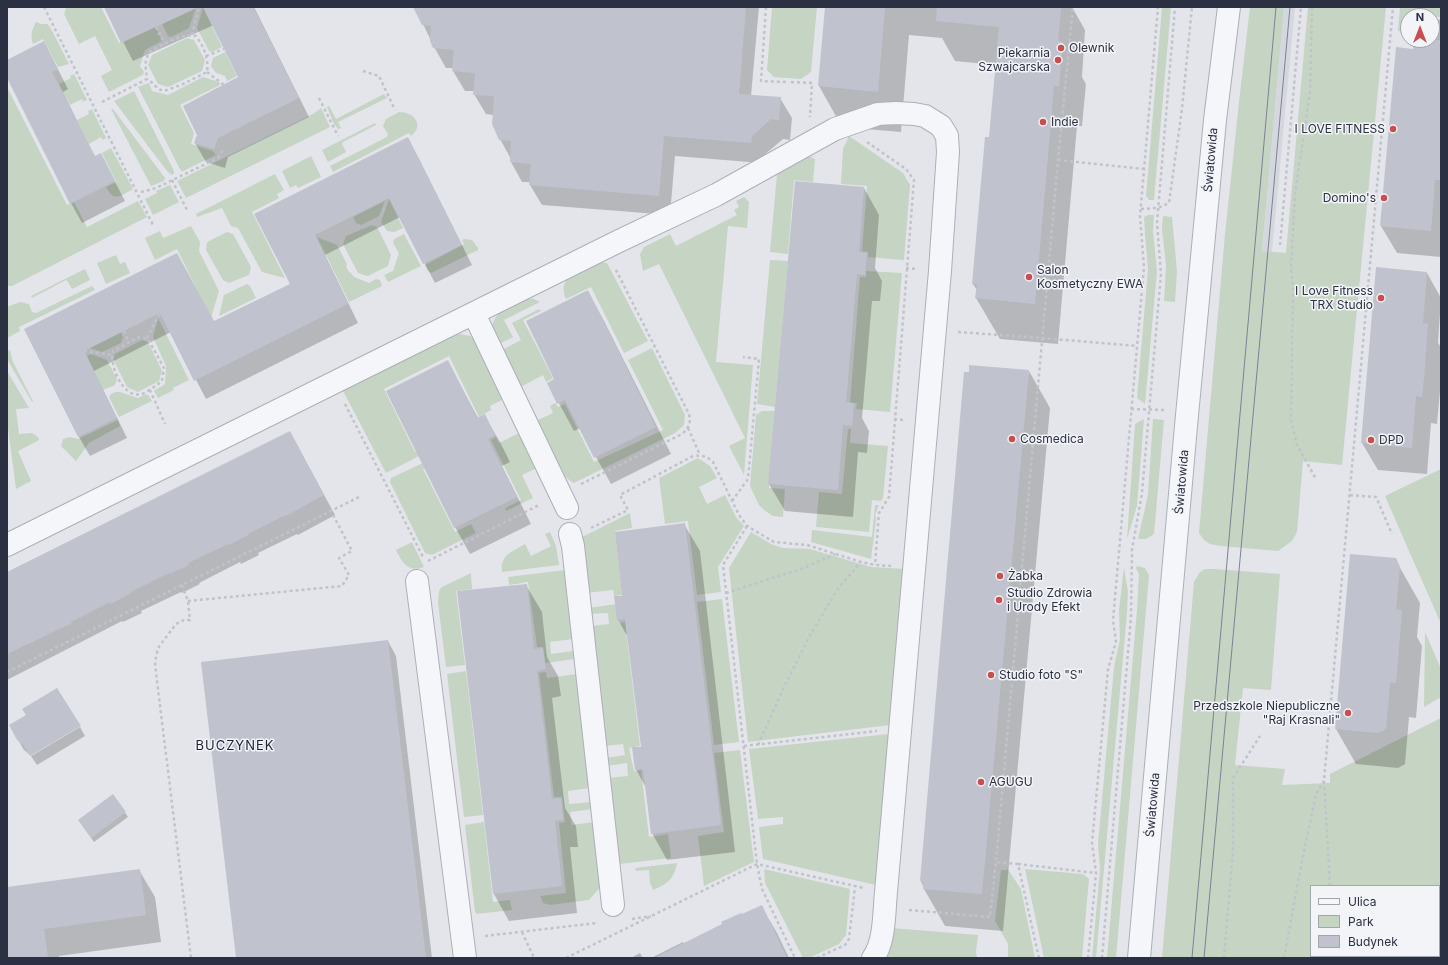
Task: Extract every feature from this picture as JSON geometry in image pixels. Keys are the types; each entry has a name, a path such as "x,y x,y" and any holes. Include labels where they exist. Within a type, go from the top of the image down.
{"street":[{"name":"Światowida","path":"1139,958 1214,128 1229,7"},
{"path":"7,545 474,314 618,241 716,195 835,129 878,114 896,113 925,116 942,126 947,136 948,152 940,271 886,892 881,942 873,958"},
{"path":"474,314 567,508"},
{"path":"570,536 573,546 613,905"},
{"path":"417,581 465,958"}],"path":[{"path":"44,7 154,227"},
{"path":"192,35 199,7"},
{"path":"766,7 761,81 786,82"},
{"path":"904,909 990,917 1058,160 1074,7"},
{"path":"1088,958 1096,872 1092,843 1108,669 1116,642 1113,620 1144,267 1141,209 1158,7"},
{"path":"1102,958 1131,617 1132,550 1142,493 1161,274 1158,238 1158,208 1176,7"},
{"path":"1141,209 1158,208 1169,203 1182,109 1192,7"},
{"path":"1280,244 1301,7"},
{"path":"1312,7 1310,92 1295,194 1291,264 1293,290 1291,420 1297,445 1316,479"},
{"path":"1330,885 1324,780 1393,7"},
{"path":"156,27 165,44"},
{"path":"192,35 196,36 206,56 208,61 207,72 181,85 164,91 155,87 147,79 145,67 148,55 151,51 183,36 192,35"},
{"path":"206,56 224,49"},
{"path":"363,71 379,76 395,110"},
{"path":"207,72 224,85"},
{"path":"102,102 147,79"},
{"path":"319,98 338,136"},
{"path":"851,123 854,133 906,169 914,180 889,497 879,514 875,564"},
{"path":"141,192 156,188 218,158 224,148"},
{"path":"1058,160 1144,169"},
{"path":"172,180 187,210"},
{"path":"147,338 160,313"},
{"path":"124,331 129,343"},
{"path":"955,332 1137,346"},
{"path":"140,337 147,338 164,368 162,381 140,395 131,393 125,389 117,375 112,356 113,352 140,337"},
{"path":"84,351 112,356"},
{"path":"732,501 748,478 759,359 743,358"},
{"path":"150,390 165,424"},
{"path":"1131,409 1149,411 1165,410 1165,402"},
{"path":"688,427 700,455"},
{"path":"570,536 628,510 620,495 693,456 700,455 708,457 713,462 738,515 747,526 774,542 807,545 861,562 915,567"},
{"path":"1350,495 1376,497 1392,534"},
{"path":"7,672 359,497"},
{"path":"188,601 342,586 349,575 339,558 352,551 331,511"},
{"path":"747,526 723,565 726,593 762,889 795,958"},
{"path":"726,593 804,568 836,554"},
{"path":"758,745 785,685 809,637 839,588 861,562"},
{"path":"182,585 188,601 190,620 184,620 176,624 158,648 156,673 191,958"},
{"path":"744,746 889,730 899,731"},
{"path":"1224,958 1233,850 1233,778 1260,736"},
{"path":"1284,958 1316,794 1324,780"},
{"path":"996,862 1096,872"},
{"path":"566,958 758,864 855,887 886,892"},
{"path":"1018,864 1039,958"},
{"path":"817,958 845,945 849,939 855,887"},
{"path":"630,919 654,916"},
{"path":"482,936 599,923"},
{"path":"522,932 534,958"}],"shaded area":[{"path":"1284,7 1295,7 1272,252 1262,251"}],"green space":[{"path":"101,7 119,43 155,25 162,41 145,50 140,66 144,72 143,75 109,92 101,76 112,70 95,36 79,44 64,14 66,8"},
{"path":"196,7 189,28 171,37 168,36 161,22"},
{"path":"203,7 222,47 212,52 209,51 197,28"},
{"path":"772,7 817,7 811,72 801,79 774,77 767,70"},
{"path":"1162,7 1171,7 1154,200 1149,200 1146,196"},
{"path":"1250,7 1284,7 1262,251 1286,253 1308,7 1386,7 1342,465 1303,461 1297,532 1292,541 1278,551 1210,544 1204,540 1199,533 1225,234"},
{"path":"1400,7 1441,7 1441,17 1440,8 1400,8 1400,31 1398,31"},
{"path":"36,22 47,24 50,27 69,64 58,67 43,39 33,44 32,33"},
{"path":"187,38 194,40 205,60 202,71 168,87 158,84 148,65 152,55"},
{"path":"225,52 237,76 227,81 225,76 216,73 211,66 213,58"},
{"path":"74,74 87,100 83,102 82,99 70,105 59,84 71,78 70,76"},
{"path":"203,77 219,82 220,85 180,105 194,133 191,144 213,151 216,155 181,171 138,87 149,83 152,91 168,95"},
{"path":"7,87 67,205 74,202 87,227 138,201 147,217 12,286 7,286"},
{"path":"134,91 174,171 174,174 172,175 167,171 114,101"},
{"path":"384,94 387,98 338,122 341,128 338,129 334,124 327,107 329,106 336,119"},
{"path":"321,108 330,127 186,198 177,181 313,114"},
{"path":"92,109 106,138 103,140 101,137 89,144 77,120 89,114 88,111"},
{"path":"111,109 113,109 165,178 164,181 151,186"},
{"path":"399,112 409,114 416,120 417,128 411,136 409,133 333,172 330,166 387,137 388,134 383,126 386,119"},
{"path":"375,123 376,125 343,142 342,144 346,152 328,162 322,150"},
{"path":"849,136 903,173 910,185 904,260 868,257 868,252 862,251 867,186 841,184 843,149"},
{"path":"111,148 133,189 118,197 112,195 106,187 116,182 102,153"},
{"path":"311,156 321,177 298,188 296,185 290,188 282,171"},
{"path":"808,156 815,159 813,182 794,180 788,254 770,252 777,174"},
{"path":"275,174 284,190 277,194 279,198 252,212 285,278 262,272 238,228 231,226 222,208 197,217 196,214"},
{"path":"170,185 179,202 153,215 145,199 157,193 156,191"},
{"path":"744,197 749,202 747,228 728,226 716,362 753,365 744,475 729,446 745,438 659,264 643,271 640,254 644,247 670,234 676,246 737,215 734,210 739,207 736,201"},
{"path":"389,199 403,228 394,232 387,231 381,222"},
{"path":"385,201 379,216 361,225 356,223 353,217"},
{"path":"1154,215 1153,231 1157,271 1145,404 1137,398 1148,269 1144,217"},
{"path":"1163,216 1172,217 1177,271 1175,302 1164,301 1166,265 1162,229"},
{"path":"372,225 377,227 391,255 388,266 368,276 358,273 343,244 346,236"},
{"path":"191,226 200,242 199,251 219,291 211,318 177,249 155,260 145,238 160,231 163,238"},
{"path":"227,232 233,234 251,267 249,275 229,283 223,280 206,250 207,242"},
{"path":"404,234 421,266 388,282 384,275 393,271 399,253 393,243 394,239"},
{"path":"317,237 337,245 347,264 346,267 354,277 369,283 376,279 380,280 382,286 349,302"},
{"path":"462,240 472,240 478,250 431,273 427,270 425,265 464,244"},
{"path":"116,255 120,264 125,262 130,273 106,284 97,263"},
{"path":"770,260 788,261 775,407 757,404"},
{"path":"596,262 607,263 648,341 624,353 591,287 566,299 564,285 567,279 577,271"},
{"path":"85,269 90,280 72,289 66,280 32,298 31,296"},
{"path":"866,271 902,273 890,412 856,409 857,403 850,403 860,277 866,277"},
{"path":"247,284 250,286 256,298 219,316 224,295"},
{"path":"92,286 95,290 19,327 20,331 7,338 7,307 20,302 29,304 32,312 36,313"},
{"path":"523,298 534,299 540,302 504,320 513,337 497,345 492,330 495,318 503,310"},
{"path":"539,309 541,311 523,320 553,378 546,382 543,375 519,388 500,351 521,340 512,323"},
{"path":"158,318 189,380 158,398 154,391 165,384 166,366 153,337"},
{"path":"120,331 123,337 121,343 102,352 87,347"},
{"path":"460,334 470,336 479,342 506,398 490,406 491,410 479,417 449,356 384,389 415,452 419,450 421,455 386,473 342,389 448,337"},
{"path":"142,340 148,342 162,371 159,381 138,392 127,387 113,359 115,354"},
{"path":"652,348 685,415 684,425 675,433 574,483 556,464 536,421 553,413 550,406 555,403 558,407 565,404 594,462 663,430 628,360"},
{"path":"10,350 13,362 33,401 32,402 7,359 7,351"},
{"path":"91,354 107,360 117,379 115,385 103,390 87,356"},
{"path":"7,371 29,408 16,409 19,434 32,433 38,437 39,440 18,451 31,481 16,489 7,421"},
{"path":"115,392 120,392 138,398 146,394 152,401 119,417 109,397"},
{"path":"762,411 775,411 769,488 785,489 783,517 773,516 764,510 759,505 750,486 756,415"},
{"path":"1144,419 1137,506 1127,539 1135,424"},
{"path":"1153,419 1164,420 1154,534 1146,539 1138,539 1148,495"},
{"path":"118,420 120,426 89,443 76,461 61,446 63,439 70,437 78,439"},
{"path":"848,429 851,429 850,443 888,446 883,498 881,501 872,500 869,532 816,527 819,492 842,494"},
{"path":"523,431 541,466 522,475 533,498 506,511 505,508 521,500 491,440 496,437 499,443"},
{"path":"698,458 710,466 717,478 699,487 707,504 725,495 736,517 744,526 718,567 721,592 697,595 688,521 665,524 659,478"},
{"path":"425,462 427,466 423,469 455,532 471,524 476,533 432,555 425,553 390,482 391,478"},
{"path":"1441,469 1441,624 1385,496"},
{"path":"875,505 879,505 875,515 876,519 871,559 811,542 812,530 872,537"},
{"path":"630,513 632,528 615,531 622,595 614,596 613,590 586,593 580,538"},
{"path":"550,532 556,546 559,565 502,572 505,557 525,544 531,556 551,546 545,534"},
{"path":"751,532 771,544 783,548 810,549 871,567 905,569 890,725 748,742 729,568"},
{"path":"412,542 424,567 419,569 410,568 407,566 396,550"},
{"path":"1137,566 1145,568 1149,575 1116,958 1107,958 1137,610 1139,574 1136,568"},
{"path":"1124,567 1128,592 1127,613 1096,958 1092,958 1100,869 1098,844 1114,667 1120,639 1119,610"},
{"path":"1205,569 1280,574 1271,690 1243,688 1235,765 1285,769 1282,785 1330,783 1330,774 1441,718 1441,958 1162,958 1194,582 1200,572"},
{"path":"565,570 573,639 550,642 551,654 573,651 574,659 545,663 543,647 537,647 528,582 509,585 508,577"},
{"path":"471,573 472,589 456,591 465,665 446,667 438,603 439,591 442,587"},
{"path":"722,599 739,742 714,745 697,602"},
{"path":"617,604 619,623 625,622 640,746 629,748 634,771 641,770 649,837 668,834 671,858 619,864 608,778 628,776 627,763 607,766 606,758 625,755 623,744 605,746 591,626 609,624 608,613 589,614 588,608"},
{"path":"1425,632 1441,669 1441,697 1424,707"},
{"path":"466,671 483,815 464,817 447,674"},
{"path":"546,672 547,678 577,674 590,788 568,791 569,804 592,802 593,809 570,812 572,825 594,822 602,885 589,900 550,905 543,903 540,896 566,893 559,823 565,822 562,797 554,797 539,673"},
{"path":"889,734 876,885 763,859 759,827 783,824 783,817 758,819 749,749"},
{"path":"740,750 754,862 704,886 698,836 724,832 714,753"},
{"path":"484,822 493,902 510,900 512,910 477,914 475,912 465,825"},
{"path":"677,863 674,874 669,881 653,890 650,883 649,870 636,871 635,868"},
{"path":"1007,868 1021,889 1035,958 1008,958 1008,944 995,921 1001,870 1007,870"},
{"path":"764,869 850,889 846,935 839,944 809,958 803,958 765,883"},
{"path":"1025,869 1083,874 1089,879 1082,958 1044,958"},
{"path":"891,928 978,935 976,952 977,958 886,958"}],"building":[{"path":"104,7 199,7 121,43"},
{"path":"203,7 253,7 299,98 218,138 214,149 194,143 197,135 183,106 238,77"},
{"path":"413,7 746,7 739,94 781,97 779,120 771,119 752,136 751,143 664,136 659,196 529,185 531,164 510,162 511,141 499,140 492,124 494,96 473,95 475,73 452,71 454,50 433,48 430,41 431,26 422,25"},
{"path":"825,7 885,7 878,92 818,86"},
{"path":"937,7 1061,7 1058,41 1063,42 1059,86 1054,86 1035,304 975,298 977,284 972,284 985,137 989,137 999,27 936,21"},
{"path":"1441,40 1441,180 1435,180 1431,231 1380,226 1396,47 1413,49 1440,48"},
{"path":"44,41 58,69 52,72 95,156 101,153 115,181 70,204 7,78 7,60"},
{"path":"408,137 462,245 423,264 389,198 315,235 348,304 194,381 160,313 84,351 117,418 78,437 24,329 177,253 214,321 290,284 254,214"},
{"path":"795,181 864,187 859,252 867,253 865,275 857,274 846,402 854,403 852,426 843,425 838,490 768,484"},
{"path":"1376,267 1427,272 1423,323 1428,324 1424,378 1422,397 1416,396 1412,448 1361,443"},
{"path":"588,290 656,427 594,458 565,400 557,404 547,383 554,379 526,321"},
{"path":"448,360 477,418 485,414 495,435 488,439 517,497 454,528 386,391"},
{"path":"969,365 1029,370 982,894 923,889 923,882 920,881 964,372 969,372"},
{"path":"290,431 324,495 229,545 228,544 188,563 189,565 170,574 169,573 111,604 110,602 71,622 72,623 7,654 7,572"},
{"path":"685,523 721,825 651,834 643,769 635,770 632,747 641,747 625,619 617,620 614,596 622,596 615,532"},
{"path":"1350,554 1396,558 1400,567 1396,609 1402,610 1396,683 1390,683 1386,729 1378,733 1335,729"},
{"path":"527,584 534,649 543,648 546,669 537,671 552,799 561,798 563,820 555,821 562,886 493,894 457,591"},
{"path":"388,640 426,958 236,958 201,662"},
{"path":"57,688 81,726 30,756 24,746 17,740 9,725 26,715 22,709"},
{"path":"113,794 126,812 91,838 78,820"},
{"path":"140,869 146,915 44,929 48,958 7,958 7,887"},
{"path":"762,905 787,958 654,958 722,924 721,922"}],"tram line":[{"path":"1192,958 1276,7"},
{"path":"1204,958 1290,7"}],"place":[{"name":"Olewnik","path":"1061,48"},
{"name":"Piekarnia Szwajcarska","path":"1058,60"},
{"name":"Indie","path":"1043,122"},
{"name":"I LOVE FITNESS","path":"1393,129"},
{"name":"Domino's","path":"1384,198"},
{"name":"Salon Kosmetyczny EWA","path":"1029,277"},
{"name":"I Love Fitness TRX Studio","path":"1381,298"},
{"name":"Cosmedica","path":"1012,439"},
{"name":"DPD","path":"1371,440"},
{"name":"Żabka","path":"1000,576"},
{"name":"Studio Zdrowia i Urody Efekt","path":"999,600"},
{"name":"Studio foto \"S\"","path":"991,675"},
{"name":"Przedszkole Niepubliczne \"Raj Krasnali\"","path":"1348,713"},
{"name":"AGUGU","path":"981,782"}],"district":[{"name":"BUCZYNEK","path":"235,746"}]}
